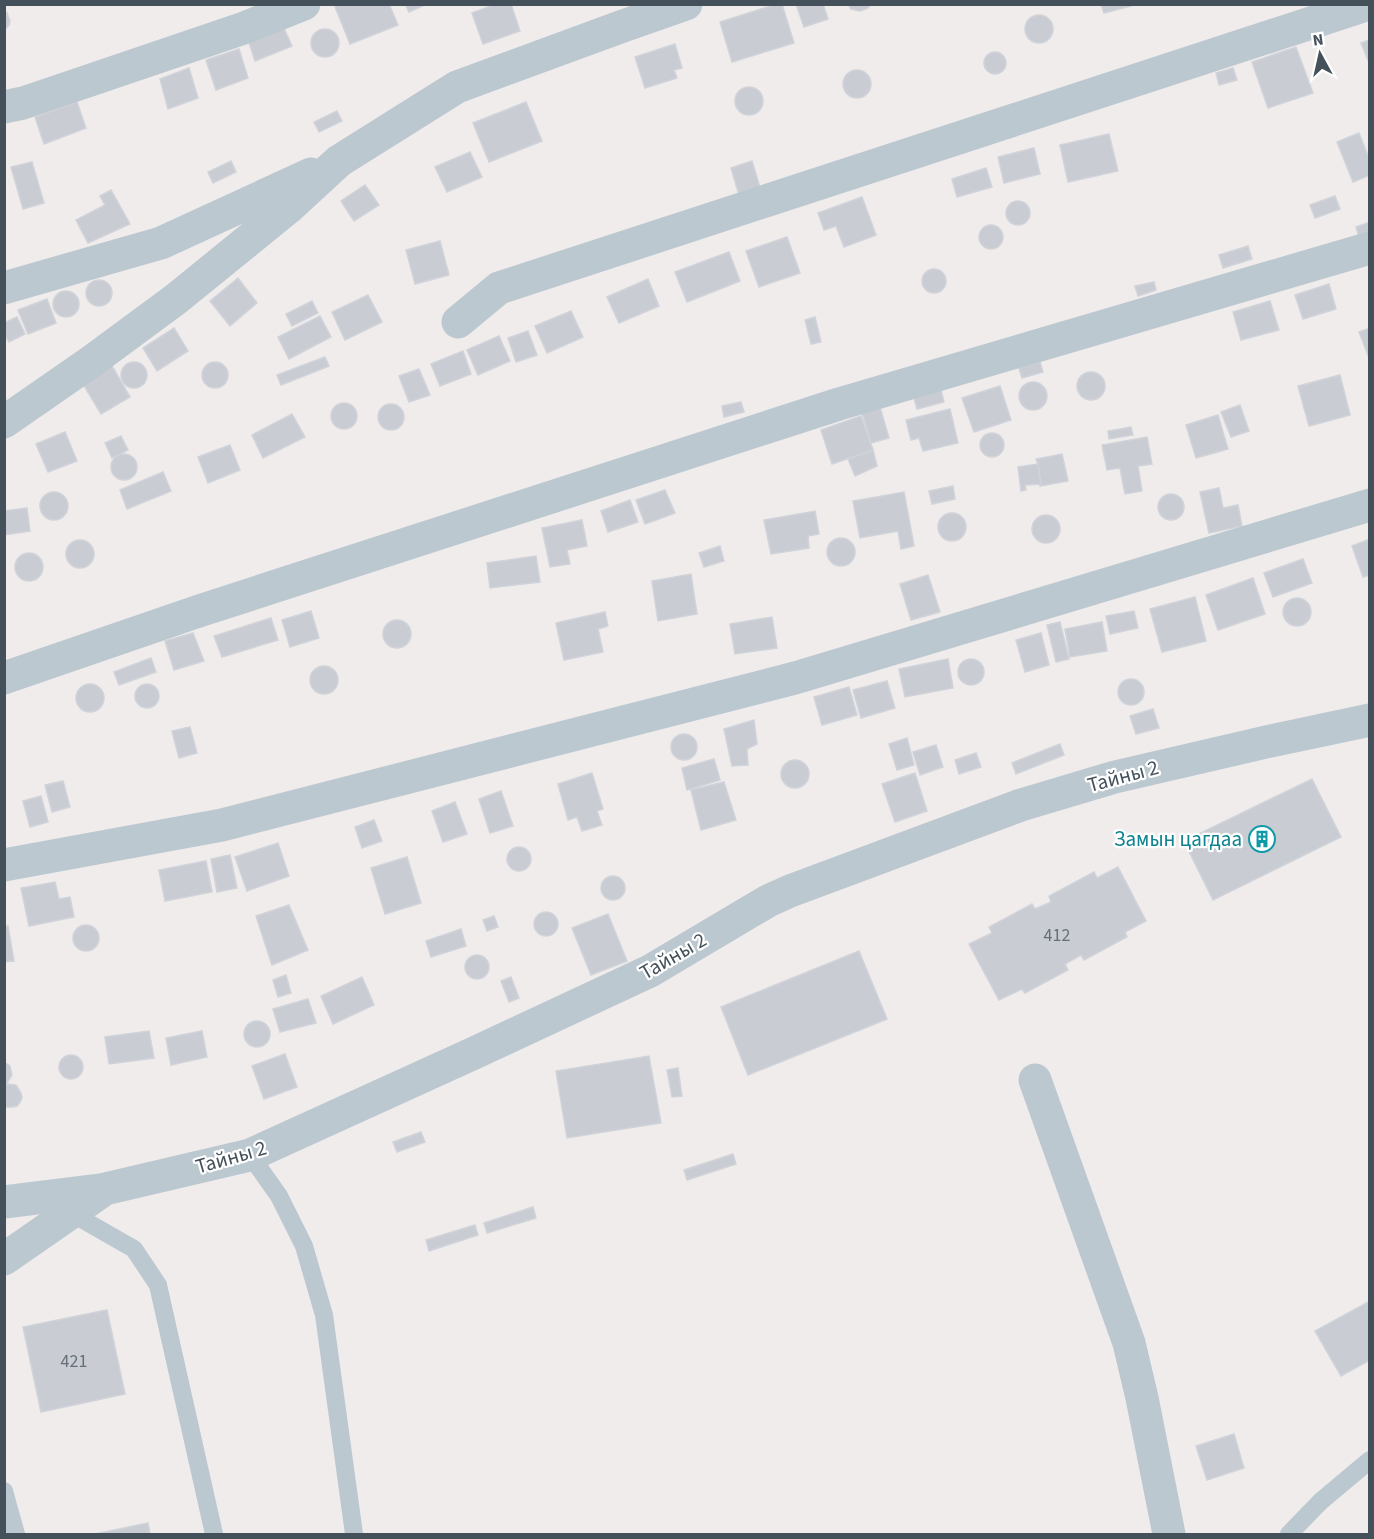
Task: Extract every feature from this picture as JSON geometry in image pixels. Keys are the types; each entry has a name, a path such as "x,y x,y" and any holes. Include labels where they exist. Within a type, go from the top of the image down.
{"street":[{"path":"4,107 23,104 244,28 304,4"},
{"path":"4,288 161,243 339,161 457,87 621,15 686,4"},
{"path":"458,322 499,288 1369,4"},
{"path":"4,422 176,299 288,208 339,161"},
{"path":"4,678 198,611 839,404 1370,248"},
{"path":"4,865 222,825 795,678 1370,506"},
{"name":"Тайны 2","path":"4,1259 105,1190 250,1155 650,971 768,901 790,891 1021,805 1106,780 1256,744 1370,720"},
{"path":"1035,1080 1129,1343 1169,1534"},
{"path":"4,1202 105,1190"}],"lane":[{"path":"250,1155 279,1196 303,1246 324,1316 354,1534"},
{"path":"71,1213 134,1249 158,1285 214,1534"},
{"path":"1289,1534 1321,1501 1370,1460"},
{"path":"4,1491 16,1534"}],"building":[{"path":"334,4 389,4 398,25 350,44"},
{"path":"405,4 427,4 409,12"},
{"path":"496,4 511,4 520,31 483,44 472,13"},
{"path":"782,4 794,43 732,62 720,22"},
{"path":"796,4 823,4 828,19 804,27"},
{"path":"848,4 871,4 860,11 851,9"},
{"path":"1101,4 1138,4 1104,13"},
{"path":"4,10 10,21 4,31"},
{"path":"1039,15 1049,19 1053,29 1049,39 1039,43 1029,39 1025,29 1029,19"},
{"path":"283,26 292,46 255,61 248,40"},
{"path":"325,29 335,33 339,43 335,53 325,57 315,53 311,43 315,33"},
{"path":"1370,40 1370,65 1361,43"},
{"path":"675,44 682,68 674,70 677,78 645,88 635,57"},
{"path":"1296,47 1313,93 1268,108 1252,62"},
{"path":"239,49 248,78 216,90 206,60"},
{"path":"995,52 1003,55 1006,63 1003,71 995,74 987,71 984,63 987,55"},
{"path":"189,68 198,98 168,109 160,79"},
{"path":"1233,68 1237,80 1219,85 1216,73"},
{"path":"857,70 867,74 871,84 867,94 857,98 847,94 843,84 847,74"},
{"path":"749,87 759,91 763,101 759,111 749,115 739,111 735,101 739,91"},
{"path":"77,102 86,128 44,144 35,117"},
{"path":"526,102 542,141 489,162 473,123"},
{"path":"337,111 342,121 319,132 314,122"},
{"path":"1359,133 1370,161 1370,175 1353,182 1337,142"},
{"path":"1109,134 1118,171 1068,182 1060,145"},
{"path":"1034,148 1040,174 1004,183 998,157"},
{"path":"470,152 482,177 447,192 435,167"},
{"path":"231,161 236,172 213,183 208,172"},
{"path":"752,161 761,191 740,198 731,168"},
{"path":"32,162 44,203 23,209 11,167"},
{"path":"986,168 992,187 957,197 952,179"},
{"path":"365,185 379,205 354,221 341,201"},
{"path":"111,190 130,224 88,243 76,220 105,205 100,196"},
{"path":"1335,196 1340,209 1315,218 1310,205"},
{"path":"862,197 876,235 844,247 836,226 824,230 818,213"},
{"path":"1018,201 1023,202 1029,208 1029,218 1023,224 1018,225 1013,224 1007,218 1006,213 1007,208 1013,202"},
{"path":"1370,222 1370,242 1361,244 1356,227"},
{"path":"991,225 999,229 1003,237 999,245 991,249 983,245 979,237 983,229"},
{"path":"787,237 800,273 759,287 746,251"},
{"path":"440,241 449,275 415,284 406,250"},
{"path":"1248,246 1252,259 1223,268 1219,255"},
{"path":"729,252 740,281 687,302 675,272"},
{"path":"934,269 939,270 945,276 945,286 939,292 934,293 929,292 923,286 922,281 923,276 929,270"},
{"path":"238,278 257,303 230,326 210,301"},
{"path":"648,279 659,306 619,323 607,297"},
{"path":"99,280 108,284 112,293 108,302 99,306 90,302 86,293 90,284"},
{"path":"1154,282 1156,290 1138,296 1135,286"},
{"path":"1329,284 1336,309 1303,319 1295,295"},
{"path":"66,291 75,295 79,304 75,313 66,317 57,313 53,304 57,295"},
{"path":"368,295 382,322 345,340 332,312"},
{"path":"47,299 56,323 28,334 18,310"},
{"path":"312,301 318,313 292,326 286,314"},
{"path":"1270,301 1279,330 1241,340 1233,312"},
{"path":"571,311 583,337 547,353 535,326"},
{"path":"320,316 331,337 289,359 278,337"},
{"path":"17,317 25,334 9,342 4,333 4,323"},
{"path":"815,317 821,342 811,344 805,320"},
{"path":"174,328 188,351 157,371 143,348"},
{"path":"1370,328 1370,357 1369,358 1359,332"},
{"path":"528,331 537,355 516,362 508,338"},
{"path":"499,336 510,361 478,375 467,350"},
{"path":"463,351 471,374 440,386 431,364"},
{"path":"325,357 329,366 281,385 277,375"},
{"path":"134,362 144,365 147,375 144,385 134,388 124,385 121,375 124,365"},
{"path":"215,362 224,366 228,375 224,384 215,388 206,384 202,375 206,366"},
{"path":"1040,362 1043,372 1022,378 1019,368"},
{"path":"112,366 130,397 101,414 83,384"},
{"path":"419,369 430,395 409,402 399,376"},
{"path":"1091,372 1101,376 1105,386 1101,396 1091,400 1081,396 1077,386 1081,376"},
{"path":"1340,375 1350,415 1309,426 1298,386"},
{"path":"1033,382 1043,386 1047,396 1043,406 1033,410 1023,406 1019,396 1023,386"},
{"path":"1000,386 1011,420 974,432 962,398"},
{"path":"941,390 944,402 917,409 914,398"},
{"path":"741,402 744,412 724,417 722,406"},
{"path":"344,403 353,407 357,416 353,425 344,429 335,425 331,416 335,407"},
{"path":"391,404 400,408 404,417 400,426 391,430 382,426 378,417 382,408"},
{"path":"1240,405 1249,431 1231,437 1221,412"},
{"path":"880,407 889,438 871,443 862,413"},
{"path":"950,409 958,443 923,451 919,438 911,440 906,420"},
{"path":"292,414 305,437 263,458 252,435"},
{"path":"1218,415 1228,449 1196,458 1186,425"},
{"path":"861,416 873,450 832,464 821,430"},
{"path":"1131,427 1133,435 1109,439 1108,431"},
{"path":"65,432 77,461 48,472 36,444"},
{"path":"992,433 997,434 1003,440 1003,450 997,456 992,457 987,456 981,450 980,445 981,440 987,434"},
{"path":"121,436 128,450 112,458 105,443"},
{"path":"1147,437 1152,464 1138,466 1142,491 1125,494 1120,468 1107,470 1102,445"},
{"path":"230,445 240,470 208,483 198,457"},
{"path":"873,450 877,466 855,476 848,459"},
{"path":"124,454 133,458 137,467 133,476 124,480 115,476 111,467 115,458"},
{"path":"1062,454 1068,481 1040,486 1036,459"},
{"path":"1038,464 1041,484 1025,485 1026,490 1021,491 1018,467"},
{"path":"163,472 171,491 127,509 120,490"},
{"path":"953,486 955,499 932,504 929,491"},
{"path":"1219,488 1223,508 1238,505 1242,526 1209,533 1200,492"},
{"path":"665,490 675,513 645,524 636,500"},
{"path":"54,492 64,496 68,506 64,516 54,520 44,516 40,506 44,496"},
{"path":"904,492 914,546 901,549 898,531 860,538 853,501"},
{"path":"1171,494 1180,498 1184,507 1180,516 1171,520 1162,516 1158,507 1162,498"},
{"path":"630,500 638,522 608,532 601,511"},
{"path":"27,508 30,531 4,535 4,511"},
{"path":"815,511 819,534 808,536 809,548 771,554 764,520"},
{"path":"952,513 962,517 966,527 962,537 952,541 942,537 938,527 942,517"},
{"path":"1046,515 1056,519 1060,529 1056,539 1046,543 1036,539 1032,529 1036,519"},
{"path":"582,520 587,546 567,550 570,564 550,567 542,528"},
{"path":"841,538 851,542 855,552 851,562 841,566 831,562 827,552 831,542"},
{"path":"1370,539 1370,575 1363,577 1352,546"},
{"path":"80,540 90,544 94,554 90,564 80,568 70,564 66,554 70,544"},
{"path":"720,546 724,561 704,567 699,553"},
{"path":"29,553 39,557 43,567 39,577 29,581 19,577 15,567 19,557"},
{"path":"536,556 540,582 490,588 487,563"},
{"path":"1303,559 1312,583 1273,597 1264,573"},
{"path":"691,574 697,614 658,621 652,581"},
{"path":"928,575 940,612 911,620 900,584"},
{"path":"1253,578 1265,614 1218,630 1206,595"},
{"path":"1195,597 1206,641 1162,652 1150,609"},
{"path":"1297,598 1307,602 1311,612 1307,622 1297,626 1287,622 1283,612 1287,602"},
{"path":"311,611 319,638 290,647 282,620"},
{"path":"1134,611 1138,628 1110,634 1106,616"},
{"path":"605,612 608,626 598,629 603,652 564,660 556,623"},
{"path":"772,617 777,648 735,654 730,624"},
{"path":"271,618 278,640 222,657 214,636"},
{"path":"397,620 407,624 411,634 407,644 397,648 387,644 383,634 387,624"},
{"path":"1060,622 1069,659 1056,662 1047,625"},
{"path":"1102,622 1107,651 1070,657 1065,629"},
{"path":"193,633 204,661 174,670 165,641"},
{"path":"1041,633 1049,665 1025,672 1016,640"},
{"path":"151,658 156,672 119,685 114,672"},
{"path":"948,659 953,688 905,697 899,669"},
{"path":"971,659 981,662 984,672 981,682 971,685 961,682 958,672 961,662"},
{"path":"324,666 334,670 338,680 334,690 324,694 314,690 310,680 314,670"},
{"path":"1131,679 1141,682 1144,692 1141,702 1131,705 1121,702 1118,692 1121,682"},
{"path":"887,681 895,708 861,718 853,690"},
{"path":"90,684 100,688 104,698 100,708 90,712 80,708 76,698 80,688"},
{"path":"147,684 152,685 158,691 158,701 152,707 147,708 142,707 136,701 135,696 136,691 142,685"},
{"path":"849,687 857,715 822,725 814,697"},
{"path":"1153,709 1159,728 1136,734 1130,716"},
{"path":"754,720 757,744 747,749 748,765 732,766 724,729"},
{"path":"190,727 197,753 179,758 172,731"},
{"path":"684,734 693,738 697,747 693,756 684,760 675,756 671,747 675,738"},
{"path":"907,738 914,765 897,770 889,744"},
{"path":"1060,744 1064,755 1016,774 1012,763"},
{"path":"936,745 943,767 920,775 913,752"},
{"path":"976,753 981,767 959,774 955,760"},
{"path":"714,759 720,780 687,790 682,768"},
{"path":"795,760 805,764 809,774 805,784 795,788 785,784 781,774 785,764"},
{"path":"592,773 603,809 597,811 602,825 582,831 577,817 568,820 558,784"},
{"path":"915,773 927,811 895,822 882,784"},
{"name":"Замын цагдаа","path":"1312,779 1341,837 1213,900 1184,841"},
{"path":"63,781 70,807 52,812 45,785"},
{"path":"724,782 736,820 701,830 691,790"},
{"path":"501,791 513,826 490,833 479,799"},
{"path":"41,796 48,822 30,827 23,801"},
{"path":"455,802 467,834 443,842 432,811"},
{"path":"374,820 382,841 362,848 355,827"},
{"path":"278,843 289,876 247,891 235,857"},
{"path":"519,847 524,848 530,854 530,864 524,870 519,871 514,870 508,864 507,859 508,854 514,848"},
{"path":"230,855 237,888 217,892 211,859"},
{"path":"407,857 421,903 385,914 371,868"},
{"path":"206,861 212,892 165,901 159,870"},
{"path":"1118,867 1146,921 1125,932 1127,937 1084,960 1081,955 1065,964 1068,970 1025,993 1022,989 999,1000 969,944 992,933 989,927 1032,904 1035,909 1051,902 1049,896 1094,872 1097,878"},
{"path":"613,876 618,877 624,883 624,893 618,899 613,900 608,899 602,893 601,888 602,883 608,877"},
{"path":"55,882 59,899 70,897 74,917 29,926 21,888"},
{"path":"289,905 308,950 272,965 256,916"},
{"path":"546,912 551,913 557,919 557,929 551,935 546,936 541,935 535,929 534,924 535,919 541,913"},
{"path":"608,914 627,961 591,975 572,928"},
{"path":"494,916 498,927 487,931 483,920"},
{"path":"86,925 95,929 99,938 95,947 86,951 77,947 73,938 77,929"},
{"path":"8,926 14,961 4,962 4,927"},
{"path":"461,929 466,946 431,957 426,941"},
{"path":"859,951 887,1019 748,1075 721,1007"},
{"path":"477,955 482,956 488,962 488,972 482,978 477,979 472,978 466,972 465,967 466,962 472,956"},
{"path":"286,975 291,993 278,997 273,980"},
{"path":"362,977 374,1005 333,1024 321,996"},
{"path":"511,977 519,998 509,1002 501,981"},
{"path":"308,999 316,1023 280,1032 273,1009"},
{"path":"257,1021 266,1025 270,1034 266,1043 257,1047 248,1043 244,1034 248,1025"},
{"path":"149,1031 154,1058 109,1064 105,1037"},
{"path":"202,1031 207,1057 171,1065 166,1038"},
{"path":"285,1054 297,1087 264,1099 252,1066"},
{"path":"71,1055 76,1056 82,1062 82,1072 76,1078 71,1079 66,1078 60,1072 59,1067 60,1062 66,1056"},
{"path":"649,1056 661,1123 567,1138 556,1071"},
{"path":"4,1062 10,1066 12,1075 4,1084"},
{"path":"678,1068 682,1096 672,1097 667,1070"},
{"path":"4,1085 16,1085 21,1093 22,1098 17,1106 4,1107"},
{"path":"421,1132 425,1142 397,1152 393,1142"},
{"path":"733,1154 736,1164 687,1180 684,1170"},
{"path":"533,1207 536,1218 487,1233 484,1223"},
{"path":"475,1225 478,1235 429,1251 426,1240"},
{"path":"1370,1301 1370,1360 1341,1376 1315,1331"},
{"path":"107,1310 125,1394 41,1412 23,1327"},
{"path":"1234,1434 1244,1468 1207,1480 1196,1446"},
{"path":"148,1523 150,1534 95,1534"}],"place":[{"name":"Замын цагдаа","path":"1262,839"}]}
